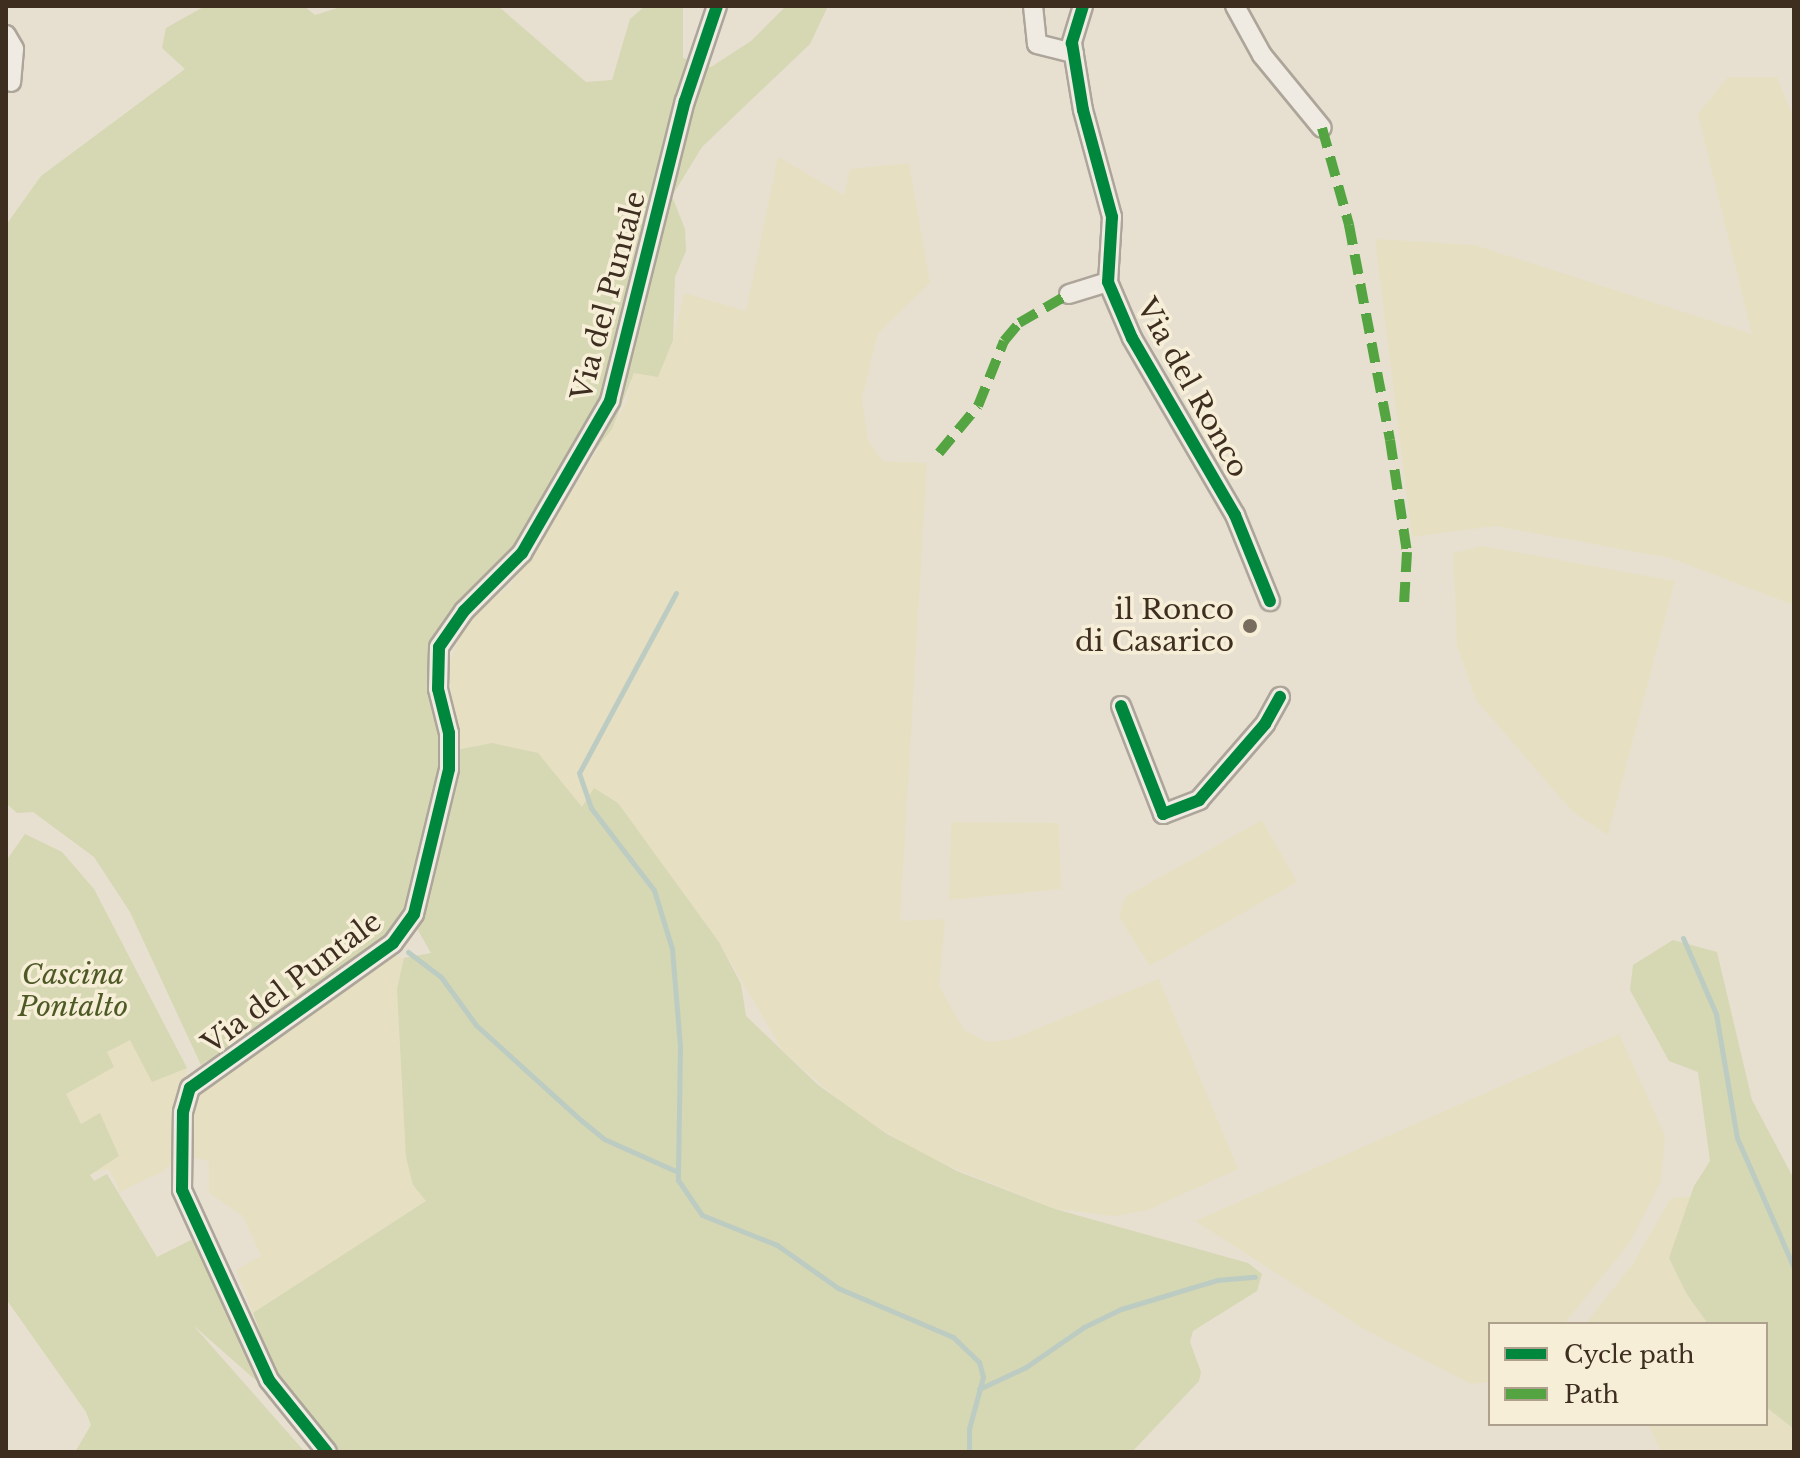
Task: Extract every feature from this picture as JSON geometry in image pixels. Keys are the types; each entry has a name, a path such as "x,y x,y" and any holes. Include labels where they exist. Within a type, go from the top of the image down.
{"street":[{"name":"Via del Puntale","path":"327,1452 269,1380 187,1202 182,1190 183,1112 190,1088 393,943 414,914 449,769 449,733 438,689 439,647 464,611 522,553 610,401 685,101 717,6"},
{"path":"1033,6 1037,44 1074,53"},
{"name":"Via del Ronco","path":"1083,6 1074,53 1083,110 1112,217 1108,282 1132,338 1235,515 1270,601"},
{"path":"1235,6 1262,55 1322,128"},
{"path":"6,35 14,49 11,82"},
{"path":"1069,294 1108,282"},
{"path":"1121,706 1163,814 1199,800 1265,724 1280,697"}],"green space":[{"path":"205,6 304,6 315,15 344,6 498,6 586,82 612,80 630,19 645,6 683,6 683,58 711,67 751,41 786,6 828,6 810,44 702,147 672,196 685,229 686,251 675,277 673,340 658,377 634,373 612,429 474,603 430,644 441,753 492,743 538,753 582,807 594,788 618,803 719,942 741,984 746,1016 818,1085 887,1134 957,1171 1055,1209 1248,1263 1262,1274 1257,1291 1193,1331 1190,1342 1201,1372 1199,1381 1132,1452 338,1452 276,1374 253,1313 426,1201 413,1185 406,1157 397,989 404,958 431,953 407,911 376,945 201,1065 130,912 94,857 33,812 17,813 6,803 6,225 41,176 185,69 162,48 166,28"},
{"path":"1728,77 1777,77 1794,119 1794,605 1670,558 1495,526 1412,537 1375,239 1475,245 1752,334 1698,114"},
{"path":"778,157 844,195 850,169 909,163 930,283 878,333 862,399 868,440 883,461 927,463 900,921 945,919 939,986 964,1030 987,1042 1009,1040 1159,979 1238,1169 1148,1210 1114,1216 1055,1209 922,1155 847,1107 783,1051 719,942 618,803 583,807 492,743 459,750 448,665 467,621 510,585 548,529 625,406 634,372 673,340 684,293 746,311"},
{"path":"1482,546 1675,581 1608,835 1572,811 1476,700 1457,645 1453,553"},
{"path":"1262,820 1297,882 1150,966 1119,917 1125,897"},
{"path":"951,822 1059,823 1061,889 949,900"},
{"name":"Cascina Pontalto","path":"25,834 62,852 94,889 187,1068 178,1153 166,1170 120,1192 109,1169 89,1174 63,1136 6,861"},
{"path":"25,834 62,852 94,889 187,1068 152,1082 130,1040 107,1052 114,1067 66,1094 81,1124 100,1113 119,1156 90,1175 94,1181 107,1174 157,1257 197,1237 261,1385 193,1325 305,1452 75,1452 91,1425 86,1412 6,1299 6,861"},
{"path":"1673,940 1717,952 1752,1100 1794,1179 1794,1429 1768,1409 1768,1322 1707,1322 1686,1293 1669,1258 1694,1186 1710,1161 1698,1072 1669,1061 1630,990 1633,965"},
{"path":"394,955 404,958 406,1157 426,1201 253,1313 236,1270 261,1256 243,1216 209,1193 209,1161 191,1157 188,1134 198,1100 214,1079 283,1036"},
{"path":"1619,1034 1665,1135 1661,1181 1631,1241 1566,1322 1488,1322 1488,1382 1471,1384 1364,1329 1195,1221"},
{"path":"1694,1196 1669,1258 1686,1293 1707,1322 1587,1322 1632,1265 1671,1198"},
{"path":"1768,1409 1794,1429 1794,1452 1661,1452 1649,1426 1768,1426"}],"waterway":[{"path":"676,593 579,773 591,808 654,890 672,949 680,1047 678,1180 702,1215 777,1245 838,1288 953,1337 979,1362 983,1377 969,1429 969,1452"},
{"path":"1683,938 1716,1014 1737,1138 1794,1268"},
{"path":"408,952 441,977 476,1025 604,1139 678,1172"},
{"path":"979,1389 1026,1367 1084,1327 1121,1309 1217,1280 1255,1277"}],"marked path":[{"path":"1322,128 1349,225 1390,440 1407,552 1404,604"},
{"path":"939,453 978,406 1004,341 1019,323 1069,294"}],"cycle path":[{"path":"327,1452 269,1380 182,1190 183,1112 190,1088 393,943 414,914 449,769 449,733 438,689 439,647 464,611 522,553 610,401 685,101 717,6"},
{"path":"1083,6 1072,43 1083,110 1112,217 1108,282 1132,338 1235,515 1270,601"},
{"path":"1121,706 1163,814 1199,800 1265,724 1280,697"}],"place":[{"name":"il Ronco di Casarico","path":"1250,626"}]}
